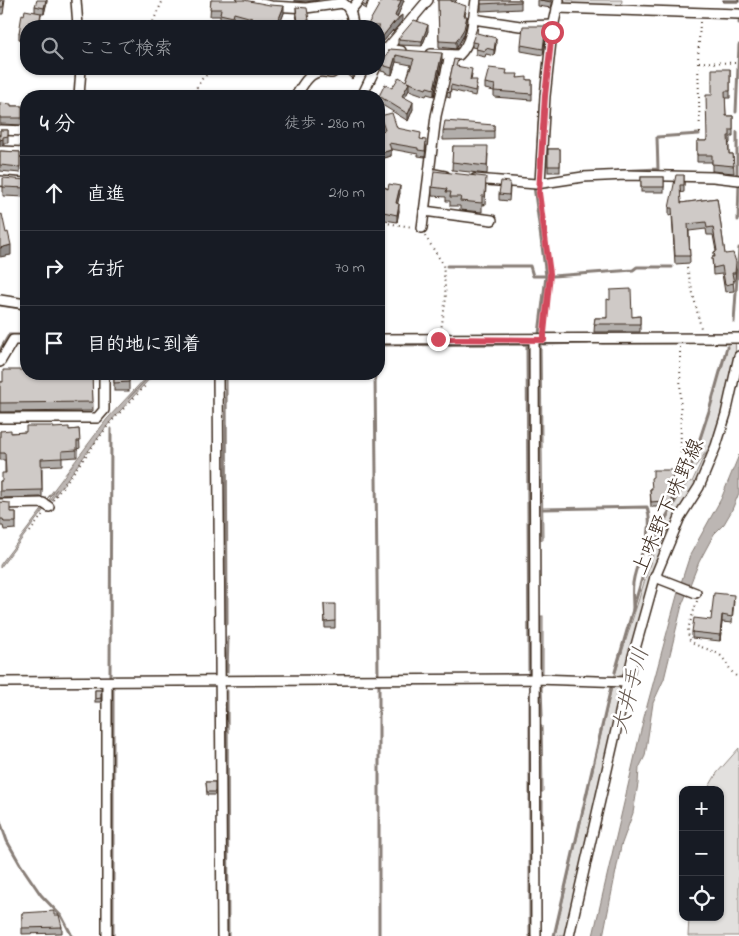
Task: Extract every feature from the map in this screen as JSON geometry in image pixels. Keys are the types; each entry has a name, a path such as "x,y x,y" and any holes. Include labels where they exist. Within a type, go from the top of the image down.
{"street":[{"path":"76,0 78,20"},
{"path":"242,0 271,6 296,4 306,8 343,3 350,11 352,20"},
{"path":"350,11 359,0"},
{"path":"385,46 428,0"},
{"path":"425,53 459,55 465,49 469,41 476,0"},
{"path":"540,183 545,96 558,4 739,14"},
{"path":"473,19 520,26 554,25"},
{"path":"385,49 409,52"},
{"path":"422,228 436,116 450,55"},
{"path":"79,90 81,75"},
{"path":"300,90 313,75"},
{"path":"365,90 371,75"},
{"path":"0,130 20,131"},
{"path":"0,151 20,152"},
{"path":"429,174 456,177"},
{"path":"466,178 540,183 583,177 626,175 713,176 739,180"},
{"path":"0,181 20,183"},
{"path":"424,211 492,220"},
{"path":"0,300 20,303"},
{"path":"385,339 739,338"},
{"path":"0,362 13,340 20,340"},
{"path":"534,340 536,936"},
{"name":"上味野下味野線","path":"569,936 627,682 659,578 660,562 680,517 698,486 716,446 726,414 739,356"},
{"path":"0,418 97,418 104,410 104,380"},
{"path":"218,380 222,936"},
{"path":"0,504 43,503 49,507"},
{"path":"659,578 696,593"},
{"path":"0,682 536,680 627,682"},
{"path":"107,682 107,936"}],"path":[{"path":"154,20 163,0"},
{"path":"237,20 242,0"},
{"path":"694,12 700,20 698,62 700,135"},
{"path":"698,62 736,63"},
{"path":"195,90 206,75"},
{"path":"540,183 539,193 550,274 544,340"},
{"path":"385,223 422,228 426,241 442,264 446,298 438,339"},
{"path":"687,268 704,338"},
{"path":"680,339 681,465"},
{"path":"30,532 110,423 148,384"},
{"path":"696,593 700,595 688,629 690,639 699,646 722,657 732,672 739,678"}],"shaded area":[{"path":"562,0 622,0 621,8 563,4"},
{"path":"729,341 735,342 735,360 721,419 712,443 690,474 711,405"},
{"path":"541,345 543,540 541,540"},
{"path":"143,380 145,380 128,399 146,380 148,380 110,422 49,503 48,501 57,489 46,500 107,419"},
{"path":"713,447 695,486 665,540 656,564 625,673 614,678 660,532 687,481 692,482 703,458 710,448"},
{"path":"739,455 739,493 731,512 724,524 714,534 699,562 682,605 664,679 653,703 645,756 639,768 633,813 621,846 603,936 593,936 644,717 678,592 690,555 721,499"},
{"path":"45,508 0,568 0,565"},
{"path":"541,616 543,616 543,673 541,673"},
{"path":"613,682 621,687 566,936 555,936"},
{"path":"542,726 543,792 541,792"},
{"path":"739,748 739,936 688,936 689,921 724,921 724,786 709,786 717,773"}],"building":[{"path":"0,0 4,0 3,7 0,7"},
{"path":"37,0 46,0 44,8 35,6"},
{"path":"211,0 244,0 284,6 278,20 251,20 252,18 234,13 233,17 220,14 221,9 210,9"},
{"path":"364,0 368,0 366,6 362,4"},
{"path":"382,0 401,0 395,16 398,18 402,15 385,33 385,20 370,20"},
{"path":"438,0 451,0 466,6 464,16 467,16 464,29 456,42 439,41"},
{"path":"481,0 521,0 521,2 481,4"},
{"path":"296,7 307,8 309,20 298,20"},
{"path":"25,10 41,13 40,20 21,20 22,14 24,15"},
{"path":"414,20 428,25 422,41 398,39"},
{"path":"478,25 477,33 496,38 494,50 486,48 485,51 476,49 478,43 472,42"},
{"path":"523,26 546,26 543,49 521,45"},
{"path":"390,49 442,53 434,89 427,87 426,89 407,82 409,83 402,96 413,102 408,114 385,100 385,90 382,90 385,84 392,88 399,77 406,81 414,59 396,55 392,68 385,66 385,57"},
{"path":"454,59 458,60 456,66 472,69 470,80 477,80 475,91 451,85 450,93 447,92"},
{"path":"489,68 507,70 506,74 518,74 517,78 527,77 527,80 532,80 532,94 494,91 495,85 485,83"},
{"path":"712,69 730,69 730,91 725,91 726,116 733,116 733,130 730,130 730,136 728,136 729,154 733,154 734,166 712,164 712,155 697,155 697,141 706,141 707,139 706,95 712,95"},
{"path":"0,103 20,106 20,118 0,118"},
{"path":"392,113 397,128 421,133 420,139 426,140 425,151 389,143 391,150 385,152 385,115"},
{"path":"445,121 494,125 494,131 443,131"},
{"path":"0,130 8,130 8,136 0,140"},
{"path":"453,146 488,146 487,166 452,162"},
{"path":"548,149 560,149 560,166 548,166"},
{"path":"0,151 20,152 20,167 0,165"},
{"path":"434,171 486,177 485,196 482,196 482,203 460,201 461,197 450,197 451,192 446,192 447,189 432,187"},
{"path":"676,175 684,175 684,185 680,185 681,203 717,198 725,254 733,253 736,262 735,273 732,273 734,283 725,285 722,266 713,268 712,257 715,257 714,252 717,251 713,227 707,228 706,222 688,224 690,256 675,256 672,208 669,208"},
{"path":"641,177 664,177 664,187 641,187"},
{"path":"3,178 20,179 20,188 3,187"},
{"path":"501,181 510,182 509,195 499,194"},
{"path":"389,184 400,186 396,203 399,204 397,215 385,212 385,188 388,189"},
{"path":"2,214 11,245 0,248 0,215"},
{"path":"631,289 632,317 640,316 640,324 594,324 595,318 607,318 607,299 610,300 610,290"},
{"path":"3,370 20,370 20,380 92,380 93,402 0,403 0,382 3,382"},
{"path":"114,380 129,380 129,382 114,383"},
{"path":"26,426 69,427 69,430 79,429 80,441 77,441 77,450 62,451 62,458 41,459 42,490 0,491 2,473 6,473 5,453 0,453 0,431 11,430 11,433 26,432"},
{"path":"653,470 672,470 673,488 677,491 669,505 663,501 651,502 650,489 652,489 651,478 653,477"},
{"path":"0,502 10,503 10,512 16,512 16,522 4,522 3,519 0,519"},
{"path":"714,593 734,595 732,617 722,615 720,635 692,632 694,618 711,620"},
{"path":"324,604 335,604 335,621 325,622"},
{"path":"95,690 101,690 101,698 95,699"},
{"path":"206,782 215,782 215,792 207,792"},
{"path":"54,911 54,915 59,915 62,927 22,928 22,913"}],"waterway":[{"path":"736,112 739,45"},
{"path":"538,142 541,93"},
{"path":"737,132 737,176"},
{"path":"618,171 658,169 657,137 699,134"},
{"path":"738,220 739,183"},
{"path":"534,186 546,276 539,334"},
{"path":"734,322 739,248"},
{"path":"447,266 530,266 533,276 546,276"},
{"path":"553,276 633,270 637,267 672,267"},
{"path":"0,305 20,308"},
{"path":"0,350 9,335 20,335"},
{"path":"700,342 727,343"},
{"path":"543,344 588,343"},
{"path":"602,343 677,343"},
{"path":"385,345 527,344 529,672"},
{"path":"689,472 727,347"},
{"path":"226,380 227,624"},
{"path":"375,380 378,675"},
{"path":"110,677 111,429"},
{"name":"大井手川","path":"615,672 645,568 658,531 686,482"},
{"path":"543,509 647,507 649,518 648,537 635,573 633,610"},
{"path":"227,672 228,638"},
{"path":"379,686 379,936"},
{"path":"541,687 542,716"},
{"name":"大井手川","path":"554,936 611,687"},
{"path":"113,688 113,936"},
{"path":"227,691 228,936"},
{"path":"530,692 530,936"},
{"path":"542,801 542,823"},
{"path":"0,821 7,841 20,864 41,895 62,917 72,936"}],"route":[{"path":"438,339 544,340 550,274 539,193 545,96 552,32"}]}
